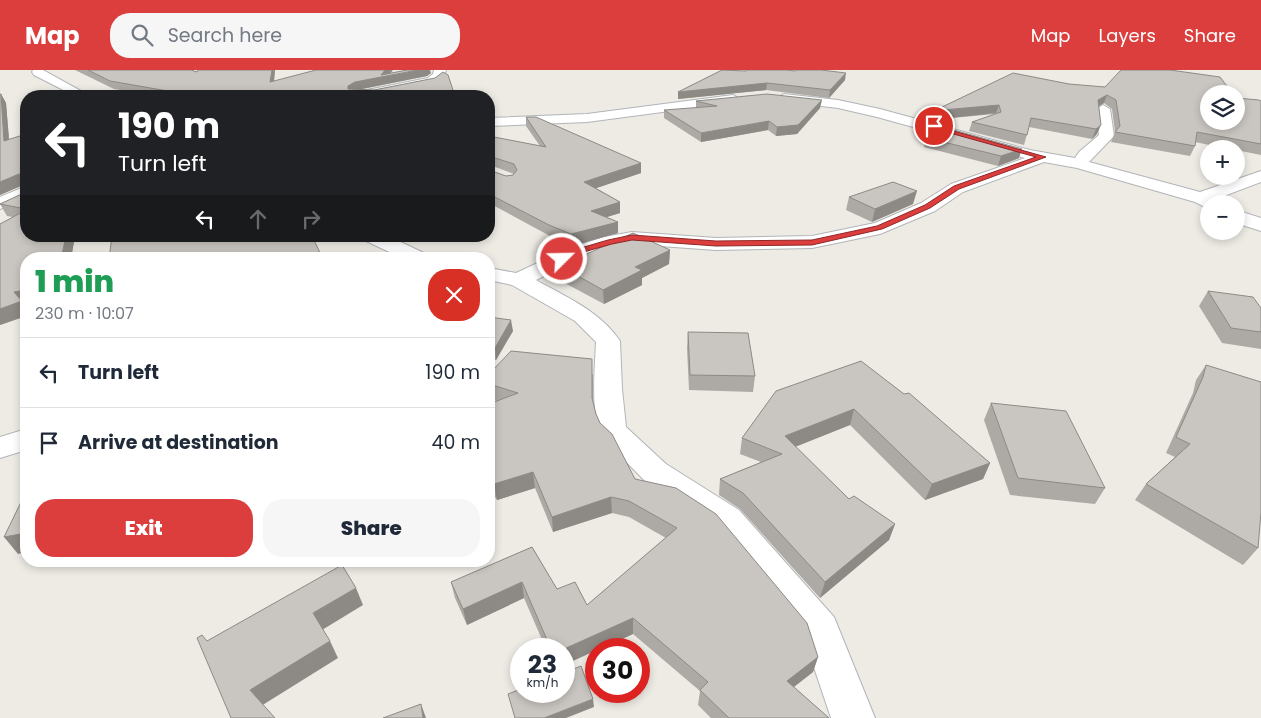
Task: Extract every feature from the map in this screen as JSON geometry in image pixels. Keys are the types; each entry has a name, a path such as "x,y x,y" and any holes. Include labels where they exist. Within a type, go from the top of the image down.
{"street":[{"path":"387,90 432,81 439,76 440,70"},
{"path":"38,72 72,90"},
{"path":"766,96 838,104 880,113 1043,157 1079,164 1200,199"},
{"path":"495,122 587,118 708,101 747,98"},
{"path":"1079,164 1085,155 1107,136 1103,110"},
{"path":"504,277 611,241 632,238 716,244 812,242 880,228 928,206 957,188 1043,157"},
{"path":"1219,195 1261,176"},
{"path":"0,204 20,194"},
{"path":"0,211 20,213"},
{"path":"1245,219 1261,225"},
{"path":"384,242 404,252"},
{"path":"504,277 583,316 608,341 608,389 612,430 655,472 727,519 820,629 853,718"},
{"path":"0,448 20,442"}],"building":[{"path":"88,70 191,70 197,72 198,70 272,70 270,82 316,70 385,70 381,75 418,70 355,82 348,86 348,89 374,90 162,90 110,81"},
{"path":"722,70 821,70 846,73 830,90 767,83 678,92"},
{"path":"1121,70 1170,70 1220,77 1226,85 1200,85 1200,130 1245,130 1245,99 1259,100 1261,101 1261,144 1197,132 1195,146 1115,132 1120,126 1116,100 1107,95 1098,100 1101,125 1096,129 1031,118 1027,135 972,122 1001,112 999,105 943,110 942,107 1013,73 1069,84 1105,87"},
{"path":"443,72 448,75 453,90 374,90 435,78"},
{"path":"1,94 4,141 20,136 20,174 0,182"},
{"path":"767,94 822,100 798,125 777,127 769,121 701,133 664,110 717,106 696,101"},
{"path":"526,117 536,117 641,163 584,182 620,202 591,211 618,222 571,234 549,225 495,197 495,172 506,176 513,175 517,170 514,164 495,158 495,137 546,147"},
{"path":"950,129 1022,149 1001,156 927,138"},
{"path":"893,182 917,191 875,209 849,197"},
{"path":"20,195 20,208 0,204"},
{"path":"20,213 20,242 65,242 63,252 20,252 20,291 14,292 20,299 20,302 0,309 0,224"},
{"path":"633,233 670,250 635,267 642,270 603,290 560,266"},
{"path":"111,242 315,242 320,252 110,252"},
{"path":"1208,291 1253,297 1261,308 1261,332 1231,328"},
{"path":"495,318 511,320 495,348"},
{"path":"688,332 748,333 755,376 690,375"},
{"path":"511,351 592,359 592,398 596,414 600,423 612,434 635,479 676,488 716,514 807,623 818,657 787,681 829,718 729,718 700,690 708,682 633,618 575,644 575,638 546,638 522,582 463,609 451,582 486,567 495,567 495,563 532,547 557,589 575,582 587,605 677,528 629,501 611,497 552,517 533,472 495,484 495,402 518,393 495,386 495,368"},
{"path":"861,361 904,394 909,393 990,463 932,484 854,409 785,436 849,499 854,496 895,524 825,582 743,493 720,479 782,454 742,438 776,391"},
{"path":"1206,365 1261,382 1261,512 1258,548 1146,484 1190,444 1176,437 1203,377"},
{"path":"991,403 1066,411 1105,488 1018,478"},
{"path":"20,504 20,534 4,537"},
{"path":"338,567 343,567 356,588 313,613 330,641 250,690 275,718 231,718 197,638 202,635 207,641"},
{"path":"581,666 585,677 585,702 544,718 515,718 511,703 575,703 575,668"},
{"path":"421,704 423,718 383,718"}],"route":[{"path":"562,259 611,241 632,238 716,244 812,242 880,228 928,206 957,188 1043,157 934,126"}]}
